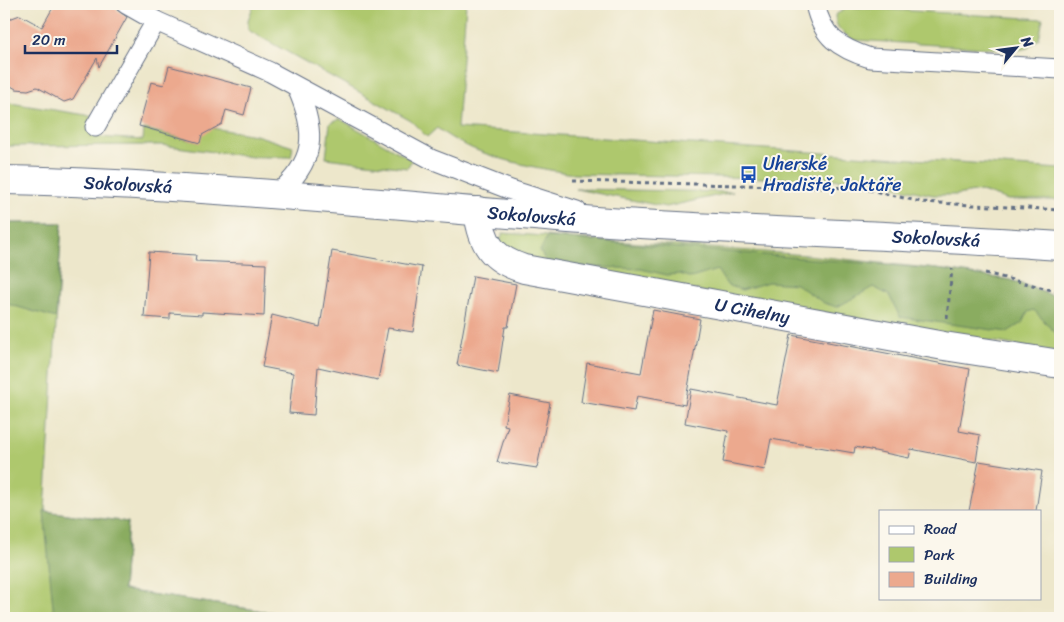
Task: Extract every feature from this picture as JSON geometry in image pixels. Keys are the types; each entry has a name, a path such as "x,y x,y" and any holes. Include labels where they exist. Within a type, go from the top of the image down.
{"main road":[{"name":"Sokolovská","path":"4,180 124,184 609,222 739,230 955,238 1060,246"},
{"name":"U Cihelny","path":"478,211 480,231 490,250 505,261 524,269 944,346 1060,364"}],"lane":[{"path":"126,4 156,21 270,72 431,159 511,190 609,222"},
{"path":"815,4 819,20 827,34 849,52 870,58 1060,69"},
{"path":"95,127 156,21"},
{"path":"276,195 293,181 304,166 312,137 310,120 297,88"}],"path":[{"path":"944,346 959,205"},
{"path":"979,272 1060,292"}],"green space":[{"path":"254,4 466,4 457,128 1060,169 1060,200 1008,200 981,191 956,195 933,195 863,180 574,174 520,164 467,146 437,128 427,137 411,121 248,30 248,20"},
{"path":"849,7 1043,19 1039,39 1028,48 1018,50 854,40 840,30 835,20 835,15"},
{"path":"4,102 86,115 105,121 99,137 143,140 144,129 198,142 205,127 256,135 293,147 291,157 252,157 161,145 4,146"},
{"path":"340,119 412,160 407,168 326,158 330,123"},
{"path":"576,189 733,192 666,207"},
{"path":"4,223 62,223 45,511 128,522 123,590 310,618 4,618"},
{"path":"4,223 62,223 56,318 4,303"},
{"path":"503,233 806,255 937,269 1011,280 1056,297 1060,307 1060,353 513,259 499,242"},
{"path":"547,237 937,269 1011,280 1056,297 1058,310 1060,311 1060,334 1055,333 1034,310 1028,312 1022,323 1007,332 900,317 889,295 873,287 837,307 824,303 796,284 768,282 742,290 727,285 717,270 691,278 680,274 667,275 641,269 548,265 540,251"},
{"path":"44,511 128,522 123,590 310,618 54,618"}],"building":[{"path":"55,4 115,4 117,10 127,17 99,67 97,58 73,99 64,102 37,87 28,90 16,89 4,82 4,21 20,15 42,27"},
{"path":"169,66 251,88 244,115 226,110 222,124 202,135 200,143 139,126 151,82 164,85"},
{"path":"332,251 422,267 413,332 388,328 378,380 318,367 314,415 289,413 293,373 262,367 272,315 320,327"},
{"path":"149,252 196,255 195,261 266,264 264,316 202,312 202,315 170,313 170,319 144,317"},
{"path":"473,276 516,284 508,327 505,327 498,373 457,365"},
{"path":"653,310 700,319 685,405 637,396 634,411 581,402 587,363 641,373"},
{"path":"791,335 970,369 959,431 980,435 976,462 911,449 909,458 855,447 854,453 771,439 765,470 723,462 728,431 685,423 691,389 777,405"},
{"path":"510,395 550,403 537,468 497,462 508,426 504,425"},
{"path":"979,461 1042,471 1036,510 969,510"}],"place":[{"name":"Uherské Hradiště, Jaktáře","path":"749,174"}]}
